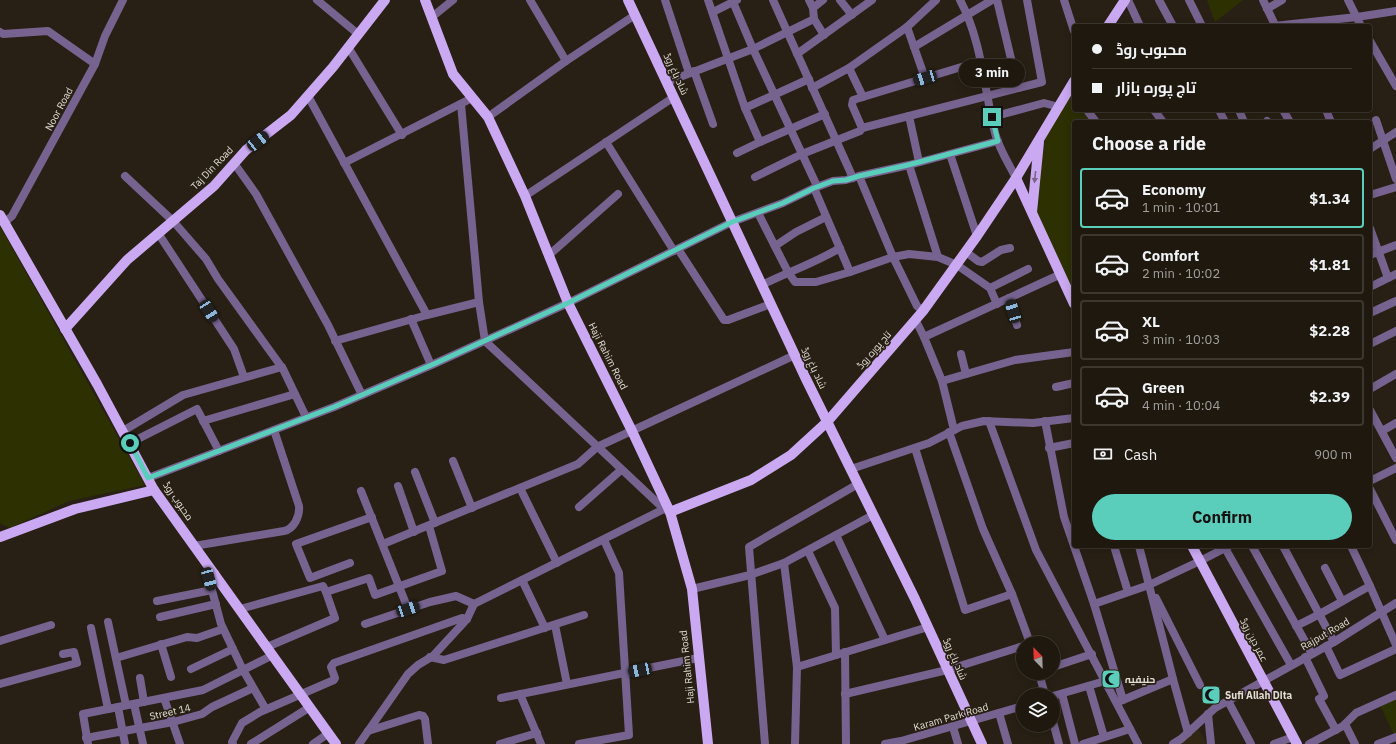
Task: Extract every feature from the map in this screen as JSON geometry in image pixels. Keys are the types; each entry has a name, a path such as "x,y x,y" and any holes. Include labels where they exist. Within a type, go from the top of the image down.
{"main road":[{"name":"Taj Din Road","path":"65,329 127,260 214,186 246,150 291,115 385,0"},
{"name":"Haji Rahim Road","path":"425,0 453,74 488,117 525,196 568,303 632,431 667,511 692,589 708,744"},
{"name":"شاد باغ روڈ","path":"628,0 795,355 928,627 982,744"},
{"path":"1109,24 1125,0"},
{"name":"تاج پورہ روڈ","path":"667,511 751,480 791,455 827,422 916,321 966,252 1016,178 1072,88"},
{"name":"تاج پورہ روڈ","path":"1031,214 1039,140"},
{"path":"1016,178 1031,214 1060,274 1070,286"},
{"name":"محبوب روڈ","path":"2,219 123,430 154,490 336,744"},
{"path":"0,537 75,509 154,490"},
{"name":"عمر دین روڈ","path":"1193,548 1295,740"}],"street":[{"name":"Noor Road","path":"2,219 12,216 95,64 105,36 123,0"},
{"path":"317,0 358,34"},
{"path":"432,17 453,0"},
{"path":"530,0 566,61"},
{"path":"666,0 692,72 713,124"},
{"path":"708,0 745,108 760,142"},
{"path":"773,0 837,141 856,177 917,306 923,311"},
{"path":"810,0 813,8 814,19 824,35"},
{"path":"813,8 823,0"},
{"path":"840,0 852,15"},
{"path":"797,54 872,0"},
{"path":"812,88 849,68 907,27 936,0"},
{"path":"960,0 968,14 981,62 998,141 1016,178"},
{"path":"914,47 992,0"},
{"path":"997,0 1018,88"},
{"path":"755,177 802,154 860,131 862,128 1042,82 1027,0"},
{"path":"1064,0 1072,25"},
{"path":"1128,0 1139,24"},
{"path":"1160,0 1173,24"},
{"path":"1189,0 1201,24"},
{"path":"1263,0 1273,24"},
{"path":"1267,9 1282,0"},
{"path":"1348,0 1355,20"},
{"path":"713,12 736,1 753,49 802,154 826,217 850,272"},
{"path":"1303,24 1355,20 1396,11"},
{"path":"488,117 566,61 635,15"},
{"path":"667,82 753,49 814,19"},
{"path":"907,27 925,78"},
{"path":"0,32 3,34 48,31 95,64"},
{"path":"1372,44 1396,86"},
{"path":"348,47 402,135"},
{"path":"862,128 852,102 863,97 981,62"},
{"path":"849,68 863,97"},
{"path":"745,108 808,80"},
{"path":"308,96 427,315"},
{"path":"525,196 674,97"},
{"path":"344,163 402,135 472,98"},
{"path":"992,117 1044,103 1059,107"},
{"path":"359,744 408,674 430,657 467,619 474,604 604,540 667,511 596,447 485,341 479,302 461,104"},
{"path":"737,153 825,114"},
{"path":"909,116 919,162"},
{"path":"1376,120 1396,179"},
{"path":"1372,148 1396,132"},
{"path":"148,478 362,395 431,365 568,303 732,222 783,203 815,187 833,181 846,180 908,165 998,141"},
{"path":"606,142 676,250 724,320 728,320 771,304"},
{"path":"950,154 977,236"},
{"path":"234,163 256,194 335,341 362,395"},
{"path":"908,165 938,257"},
{"path":"125,176 173,221 206,259 218,279 282,367 306,417"},
{"path":"1372,194 1396,187"},
{"path":"549,255 618,194"},
{"path":"758,213 788,272 795,282 816,282 893,257 909,254 938,257 956,265 990,288 997,304"},
{"path":"775,246 796,232 826,217"},
{"path":"158,234 234,350 244,377"},
{"path":"1372,234 1378,252 1392,276 1372,286"},
{"path":"1372,254 1396,245"},
{"path":"762,285 788,272 822,259 840,248"},
{"path":"966,252 978,261 982,262 1001,250 1010,248"},
{"path":"990,288 1028,269"},
{"path":"924,337 1060,274"},
{"path":"1009,298 1018,325"},
{"path":"1372,313 1396,301"},
{"path":"335,341 411,319 479,302"},
{"path":"411,319 431,365"},
{"path":"916,321 942,381 951,431 983,529 1012,594 1027,636"},
{"path":"1372,343 1396,331"},
{"path":"942,381 1015,360 1072,352"},
{"path":"961,354 966,374"},
{"path":"383,544 578,464 596,447 795,355"},
{"path":"123,430 183,395 282,367"},
{"path":"1372,388 1396,374"},
{"path":"1056,387 1072,384"},
{"path":"203,421 295,394"},
{"path":"130,443 197,409 219,451"},
{"path":"1372,413 1396,458"},
{"path":"851,469 929,443 962,426 984,421 1033,423 1072,418"},
{"path":"989,421 1036,550 1105,681 1120,701"},
{"path":"1045,421 1049,448 1064,517 1072,540"},
{"path":"1372,428 1396,423"},
{"path":"194,546 284,531 292,528 299,514 299,506 274,430"},
{"path":"1049,448 1072,442"},
{"path":"915,448 965,610 1012,594"},
{"path":"453,461 472,508"},
{"path":"1372,479 1396,468"},
{"path":"579,507 621,470"},
{"path":"326,592 369,578 375,595 442,571 432,524 415,472"},
{"path":"765,744 750,575 749,547 858,484"},
{"path":"398,486 414,532"},
{"path":"520,488 557,563"},
{"path":"362,491 408,609"},
{"path":"1372,493 1396,540"},
{"path":"692,589 750,575 784,563 873,515"},
{"path":"350,563 310,578 296,544 372,517"},
{"path":"836,535 885,640"},
{"path":"581,744 629,735 619,573 604,540"},
{"path":"1075,548 1094,604 1120,701 1130,729 1138,744"},
{"path":"1115,548 1128,592"},
{"path":"1140,548 1188,733"},
{"path":"1094,604 1149,585 1225,548"},
{"path":"1228,548 1291,665"},
{"path":"1253,548 1296,626 1324,696 1319,699 1336,730"},
{"path":"1284,548 1320,615 1340,675 1396,649"},
{"path":"1351,548 1370,586 1396,645"},
{"path":"808,551 835,608 836,655"},
{"path":"784,563 797,667 795,744"},
{"path":"1325,568 1342,600"},
{"path":"214,573 209,579 223,629 243,670 264,706"},
{"path":"522,580 545,628"},
{"path":"1149,585 1200,685"},
{"path":"240,609 322,586 326,592 335,618 267,647"},
{"path":"1296,626 1320,615 1342,600 1370,586"},
{"path":"157,601 212,590"},
{"path":"365,624 430,602 456,596 474,604"},
{"name":"Rajput Road","path":"1173,744 1181,740 1215,708 1330,644 1396,603"},
{"path":"160,617 216,604"},
{"path":"430,657 444,660 584,615"},
{"path":"233,744 232,742 242,723 260,712 334,680 335,678 331,667 334,663 462,618 467,619"},
{"path":"108,622 116,658 130,705 140,729 143,744"},
{"path":"0,641 51,625"},
{"path":"555,625 566,684"},
{"path":"797,667 928,627"},
{"path":"91,628 108,709"},
{"path":"116,658 187,637 197,638 223,629"},
{"path":"161,644 171,677"},
{"path":"845,694 947,670 1016,648"},
{"path":"191,670 233,649"},
{"path":"0,684 77,663 74,652 63,654"},
{"path":"845,652 846,744"},
{"path":"1060,665 1092,654"},
{"path":"87,741 83,714 203,690 273,655"},
{"path":"501,698 698,658"},
{"path":"140,678 144,702"},
{"path":"1120,701 1173,679"},
{"path":"1075,744 1062,694 1105,681"},
{"path":"1089,686 1100,740"},
{"name":"Street 14","path":"87,741 202,714 212,707 253,688"},
{"path":"520,694 541,744"},
{"path":"1309,744 1336,730 1345,724 1356,713 1396,695"},
{"path":"164,698 180,744"},
{"path":"1228,701 1251,744"},
{"path":"251,744 310,706"},
{"path":"118,707 125,744"},
{"name":"Karam Park Road","path":"890,744 1016,708"},
{"path":"999,713 1008,744"},
{"path":"1208,714 1211,744"},
{"path":"368,731 419,715 425,719 428,744"},
{"path":"1345,724 1355,744"},
{"path":"953,727 958,744"},
{"path":"1083,744 1100,740 1130,729"},
{"path":"1056,732 1059,744"},
{"path":"313,744 329,733"},
{"path":"500,744 537,733"},
{"path":"1378,744 1396,737"},
{"path":"1274,744 1295,740"}],"shaded area":[{"path":"1196,725 1207,744 1173,744"}],"green space":[{"path":"1207,0 1243,0 1215,22"},
{"path":"1070,88 1072,90 1072,112 1088,112 1094,120 1072,120 1072,285 1066,287 1033,214 1047,129"},
{"path":"0,226 145,485 69,501 10,528 0,523"},
{"path":"1396,695 1396,737 1395,737 1379,703"}],"place":[{"name":"حنیفیہ","path":"1111,679"},
{"name":"Sufi Allah Dita","path":"1211,695"}],"route":[{"path":"130,443 148,478 334,407 436,363 568,303 732,222 783,203 814,188 833,181 846,180 908,165 998,141 992,117"}]}
